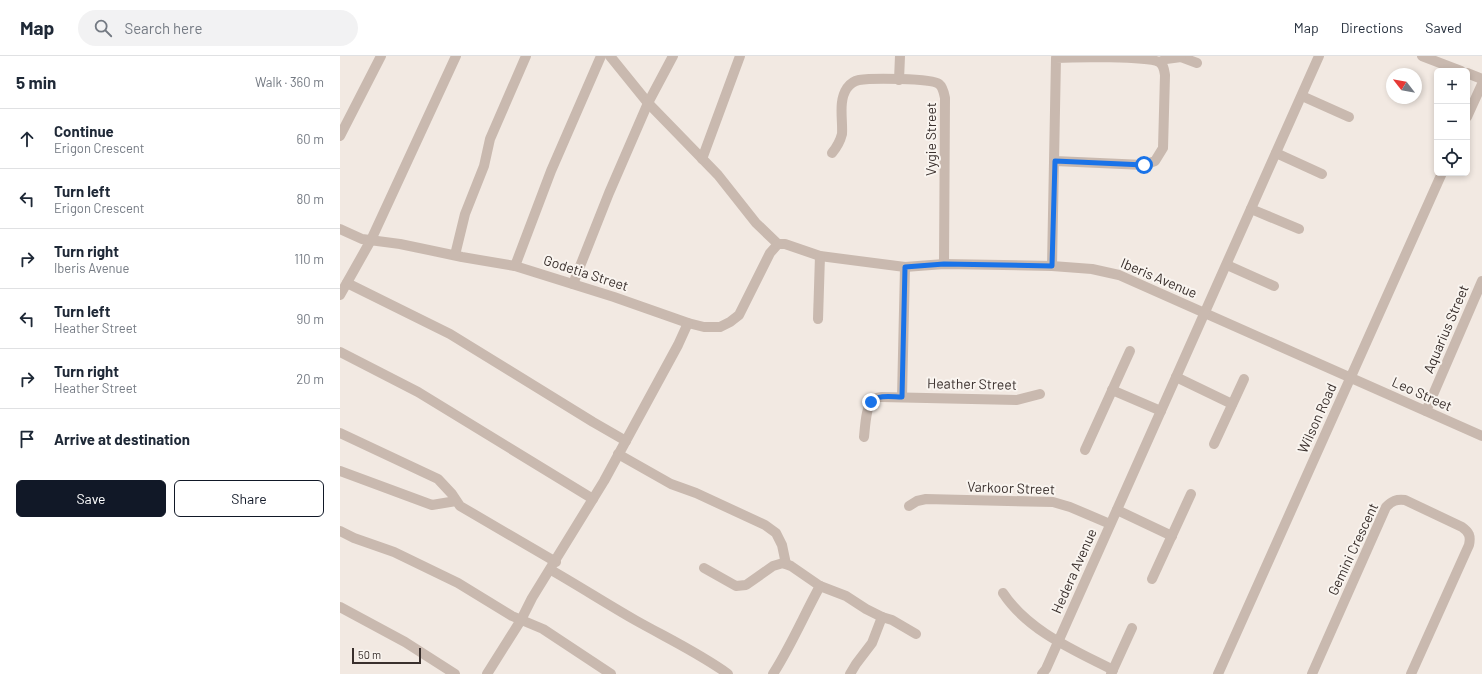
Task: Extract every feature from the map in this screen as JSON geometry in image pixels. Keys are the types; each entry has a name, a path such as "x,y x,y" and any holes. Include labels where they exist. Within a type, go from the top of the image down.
{"street":[{"path":"340,136 381,56"},
{"path":"340,295 371,240 456,56"},
{"path":"455,255 465,214 484,166 490,139 526,56"},
{"path":"515,266 551,171 601,56"},
{"path":"610,56 648,103 718,175 756,223 778,244"},
{"path":"573,284 609,193 648,103 673,56"},
{"path":"702,159 740,56"},
{"path":"900,56 900,80"},
{"path":"1052,266 1055,161 1052,57 1119,56 1153,59 1160,62 1164,68 1165,75 1163,148 1155,161 1144,165 1055,161"},
{"name":"Hedera Avenue","path":"1042,674 1046,669 1319,56"},
{"path":"1422,56 1453,68"},
{"path":"1160,62 1166,59 1181,57 1197,63"},
{"path":"1470,74 1482,79"},
{"name":"Vygie Street","path":"832,153 839,144 842,134 842,100 848,87 858,80 932,81 938,83 944,92 944,264"},
{"path":"1470,110 1482,84"},
{"path":"1302,96 1349,116"},
{"path":"1276,153 1322,174"},
{"name":"Wilson Road","path":"1218,674 1441,176"},
{"path":"1251,209 1299,229"},
{"name":"Godetia Street","path":"340,229 362,239 400,244 515,266 688,323 720,327 739,315 770,253 778,244"},
{"name":"Iberis Avenue","path":"778,244 785,244 820,256 905,267 944,264 1052,266 1092,269 1119,275 1351,377"},
{"path":"818,319 820,256"},
{"path":"1227,265 1274,286"},
{"path":"902,397 905,267"},
{"name":"Aquarius Street","path":"1426,411 1482,281"},
{"path":"347,283 450,334 626,441"},
{"path":"487,674 593,499 678,345 688,323"},
{"path":"1085,450 1130,351"},
{"path":"340,352 418,392 593,499"},
{"path":"1176,377 1232,404"},
{"name":"Leo Street","path":"1351,377 1482,436"},
{"path":"1214,444 1244,379"},
{"path":"1112,390 1161,411"},
{"name":"Heather Street","path":"864,437 866,417 871,402 874,398 902,397 1017,400 1040,394"},
{"path":"340,433 438,479 452,494 460,506 636,620 708,660 728,674"},
{"path":"618,454 671,484 696,493 764,525 776,533 782,545 786,564"},
{"path":"340,471 432,505 456,501"},
{"path":"1152,579 1191,494"},
{"name":"Varkoor Street","path":"909,506 917,501 926,499 1053,502 1070,506 1110,524"},
{"name":"Gemini Crescent","path":"1312,674 1386,507 1391,502 1398,499 1405,500 1462,527 1468,531 1470,538 1469,545 1412,674"},
{"path":"1116,510 1172,536"},
{"path":"340,531 354,538 394,552 458,583 512,616 543,629 611,674"},
{"path":"704,568 736,586 746,585 773,566 783,563 791,566 820,586 846,596 866,609 892,620 916,634"},
{"path":"773,674 793,641 803,616 820,586"},
{"path":"1003,593 1018,613 1058,642 1112,672 1132,628"},
{"path":"340,607 405,642 455,674"},
{"path":"850,674 872,643 882,617"}],"route":[{"path":"871,402 874,398 902,397 905,267 944,264 1052,266 1055,161 1144,165"}]}
